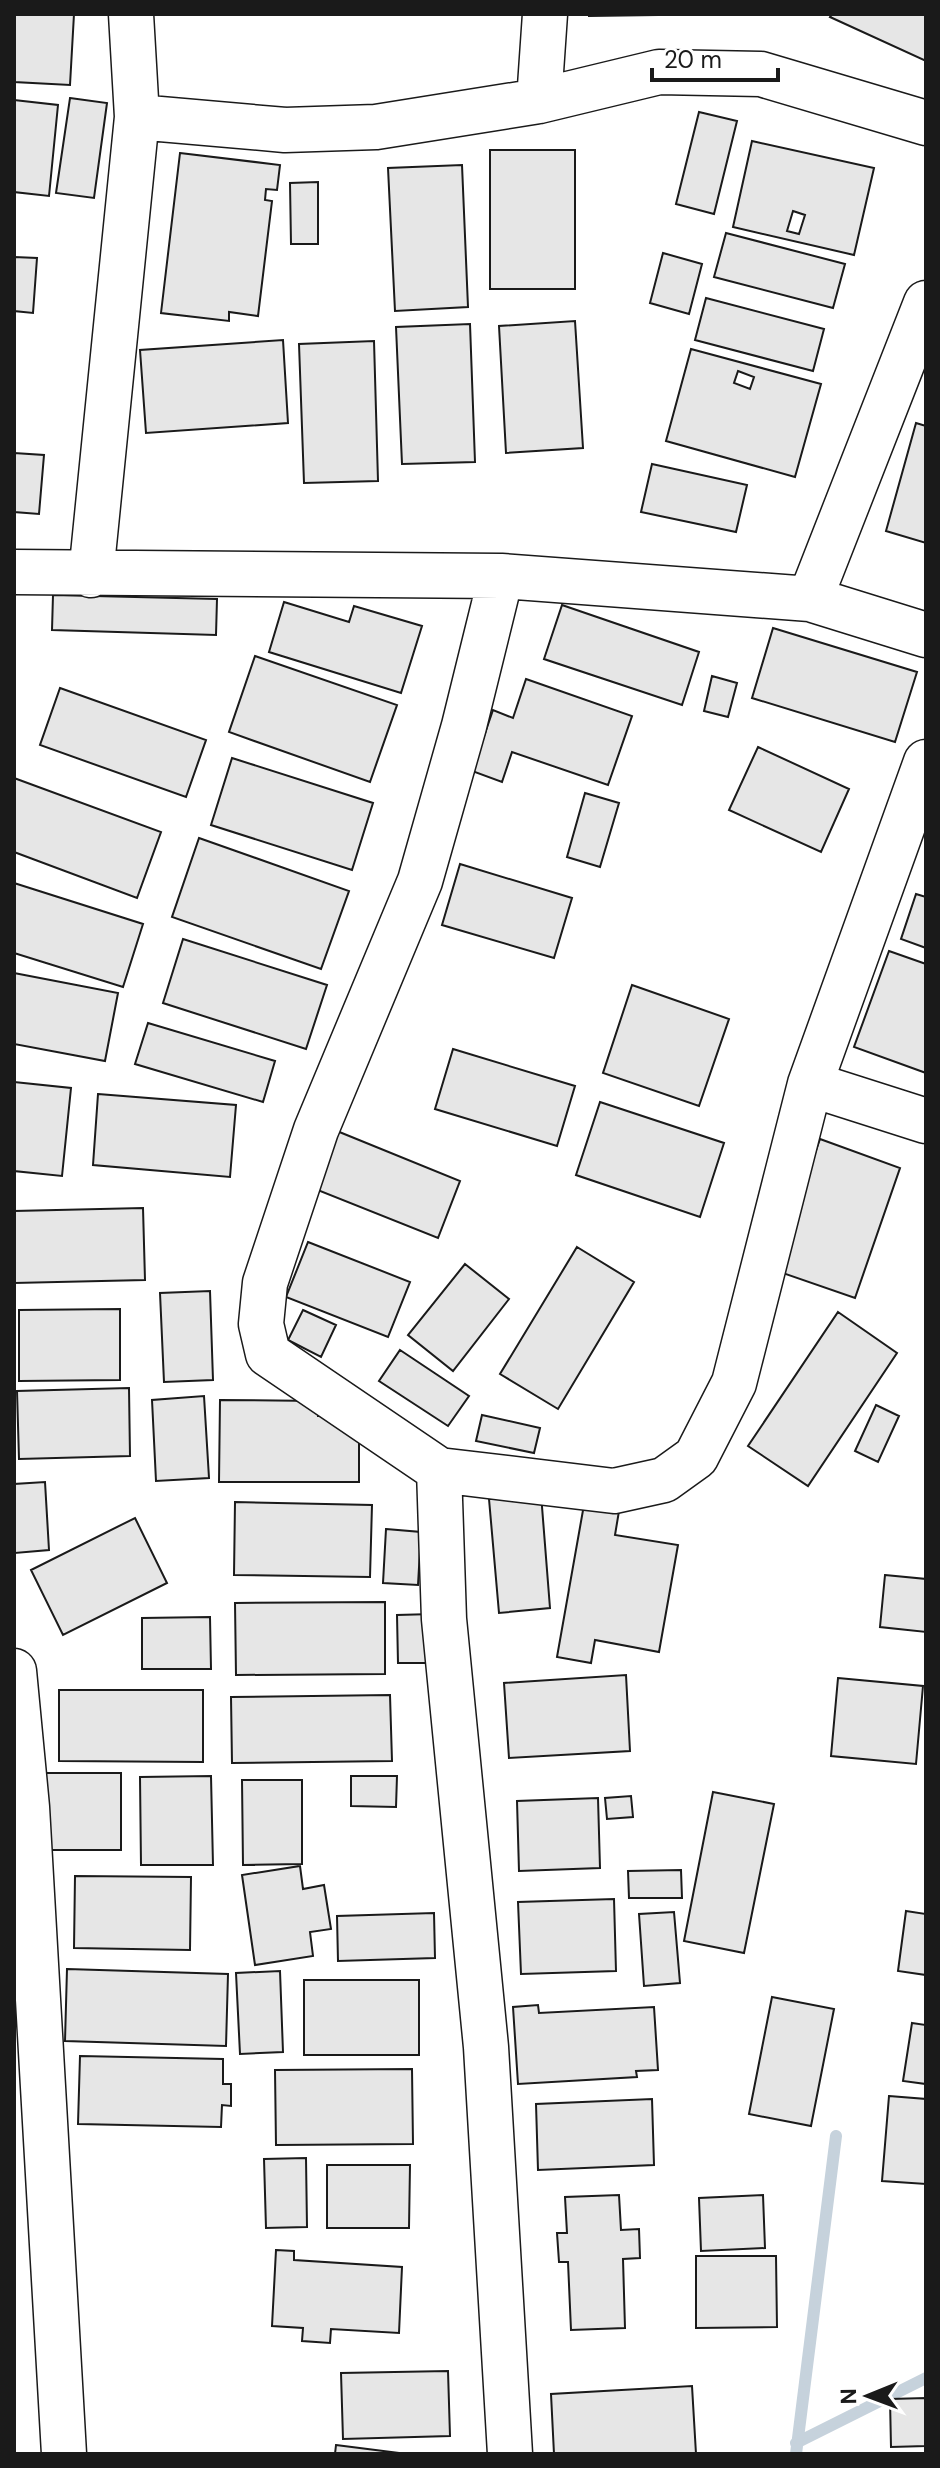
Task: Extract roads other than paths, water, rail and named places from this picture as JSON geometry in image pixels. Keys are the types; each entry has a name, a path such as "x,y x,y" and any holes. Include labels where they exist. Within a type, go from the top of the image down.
{"street":[{"path":"91,575 137,117 131,14"},
{"path":"539,101 545,14"},
{"path":"137,117 285,130 376,127 539,101 659,72 761,74 926,123"},
{"path":"810,599 926,303"},
{"path":"14,572 501,576 810,599 926,635"},
{"path":"501,576 464,726 420,881 316,1130 265,1283 261,1324 268,1354 439,1470 614,1491 664,1480 696,1457 734,1383 810,1084 926,762"},
{"path":"810,1084 926,1121"},
{"path":"439,1470 444,1619 486,2047 510,2454"},
{"path":"14,1671 27,1807 64,2454"}],"waterway":[{"path":"796,2454 836,2136"},
{"path":"796,2443 926,2378"}]}
